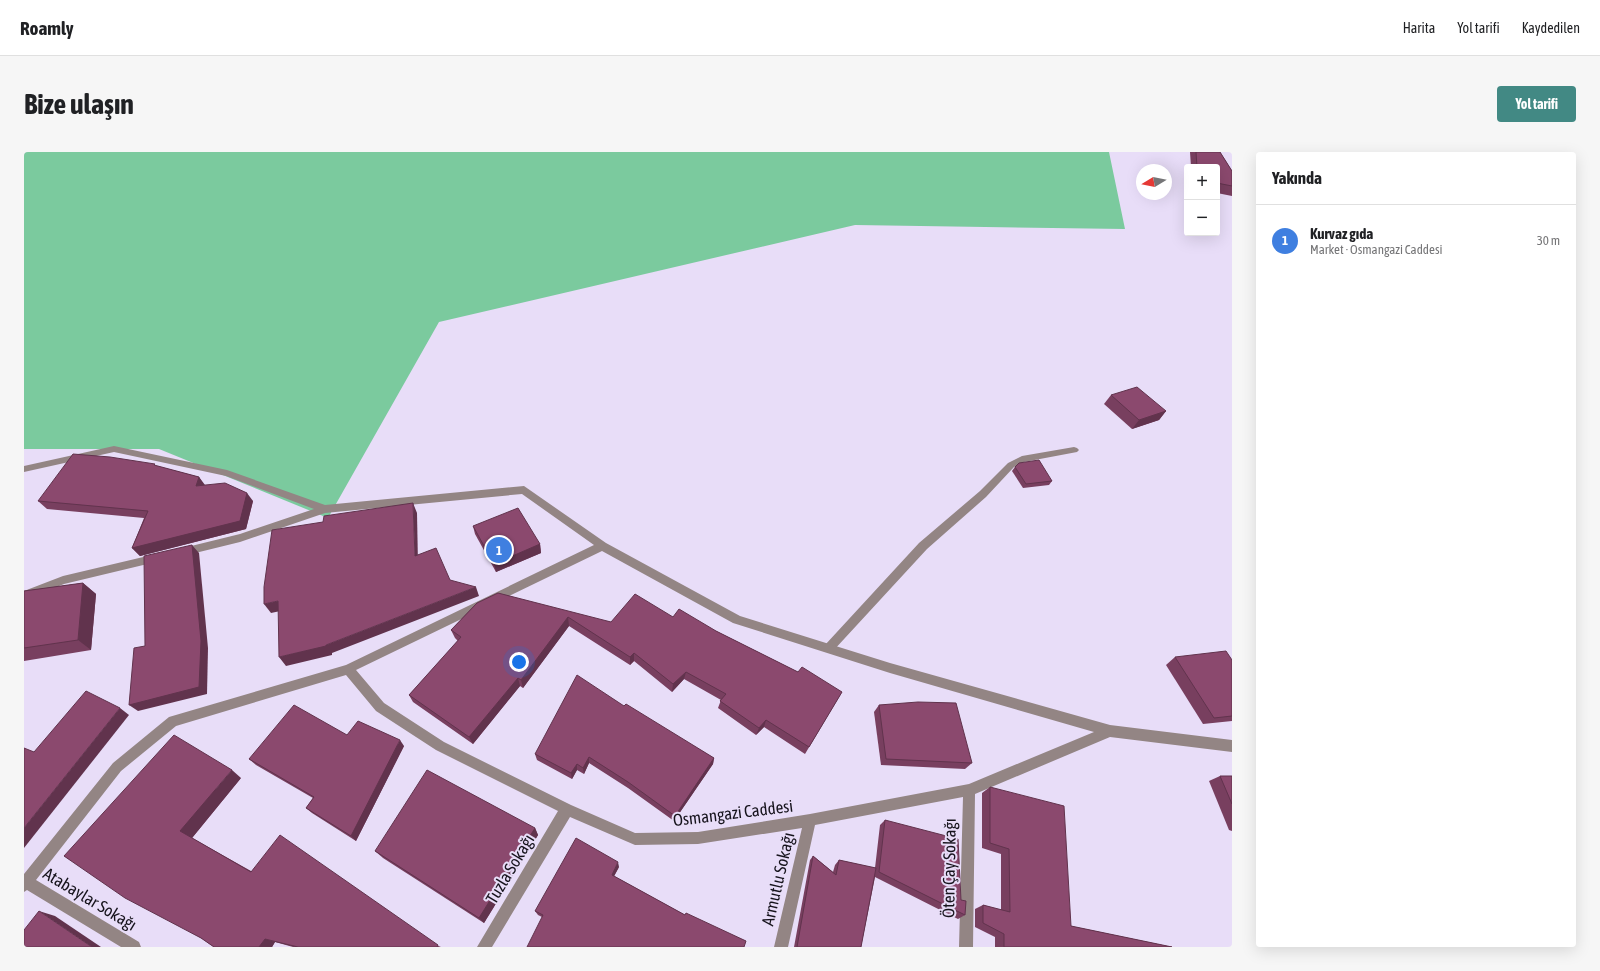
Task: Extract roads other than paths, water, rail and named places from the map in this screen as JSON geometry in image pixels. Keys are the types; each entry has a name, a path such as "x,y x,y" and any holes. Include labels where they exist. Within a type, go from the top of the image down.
{"street":[{"path":"24,469 114,449 227,473 325,509"},
{"path":"829,648 923,546 983,494 1011,465 1022,459 1074,450"},
{"path":"24,596 63,580 240,538 325,509 524,490 602,546 737,620 890,668 1110,731 1232,746"},
{"path":"25,884 118,767 173,721 348,669 602,546"},
{"name":"Osmangazi Caddesi","path":"348,669 380,708 440,746 566,809 635,839 698,838 810,820 969,790 1110,731"},
{"name":"Öten Çay Sokağı","path":"966,947 969,790"},
{"name":"Tuzla Sokağı","path":"484,947 566,809"},
{"name":"Armutlu Sokağı","path":"781,947 810,820"},
{"name":"Atabaylar Sokağı","path":"25,884 134,947"}],"place":[{"name":"Kurvaz gıda","path":"499,550"}]}
